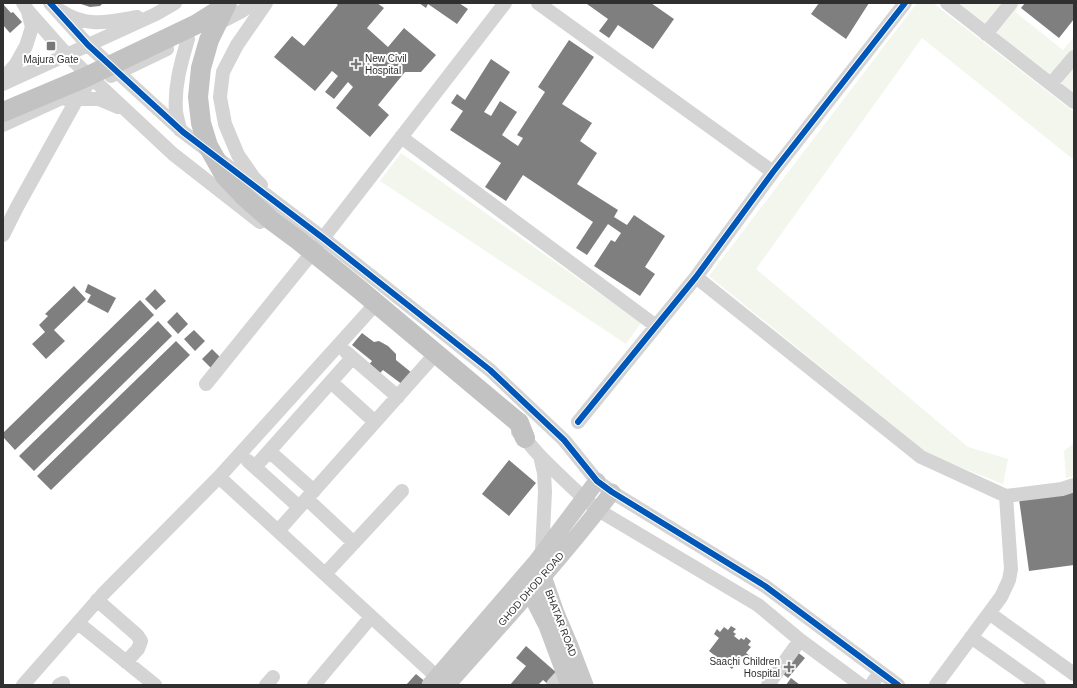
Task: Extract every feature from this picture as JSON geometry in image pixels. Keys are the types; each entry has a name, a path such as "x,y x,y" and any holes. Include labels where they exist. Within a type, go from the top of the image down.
{"highway":[{"path":"3,99 72,70 209,3"},
{"path":"227,3 209,40 201,68 198,97 201,123 208,146 225,176 246,198 271,220 359,288 522,430"},
{"path":"3,112 84,78 197,24 231,3"}],"main road":[{"path":"540,563 583,498 597,481"},
{"name":"GHOD DHOD ROAD","path":"438,682 510,614 540,563 565,549 612,492"},
{"path":"562,681 551,619 554,578 565,549"},
{"name":"BHATAR ROAD","path":"540,563 551,619 570,646 585,685"},
{"path":"438,682 526,585 551,619"},
{"path":"510,614 524,613 536,618 551,619"}],"street":[{"path":"50,3 76,19 89,23 105,23 156,14"},
{"path":"50,3 88,45 180,130 323,238 490,370 564,440 597,481 612,492 765,586 898,685"},
{"path":"3,84 156,14 175,3"},
{"path":"3,125 118,73 188,39 242,11 254,3"},
{"path":"266,3 236,45 223,72 220,97 225,124 238,155 254,178 288,211"},
{"path":"206,384 307,259 505,3"},
{"path":"538,3 773,172"},
{"path":"578,422 696,277 773,172 906,3"},
{"path":"946,3 1074,102"},
{"path":"986,34 1011,3"},
{"path":"25,7 67,55 173,154 371,309 431,359 522,430 540,456 583,498 598,510 758,605 800,640 861,685"},
{"path":"3,79 16,64 26,46 32,28 25,7"},
{"path":"180,130 176,112 177,85 181,63 188,39"},
{"path":"1051,84 1074,57"},
{"path":"54,102 76,99 99,99 117,106 128,113"},
{"path":"3,235 76,99"},
{"path":"402,137 656,326"},
{"path":"3,216 17,207"},
{"path":"696,277 922,457 1006,496 1062,489 1074,485"},
{"path":"23,685 97,600 219,477 371,309"},
{"path":"338,346 398,397"},
{"path":"255,467 352,358"},
{"path":"278,531 431,359"},
{"path":"331,382 375,422"},
{"path":"269,451 307,499 354,543"},
{"path":"240,454 255,467 307,499"},
{"name":"BHATAR ROAD","path":"540,456 544,473 544,487 540,563"},
{"path":"219,477 371,617 438,682"},
{"path":"325,574 402,491"},
{"path":"936,685 989,613 1005,589 1009,580 1011,569 1006,496"},
{"path":"663,549 675,530"},
{"path":"97,600 137,635 141,641 138,649 126,662"},
{"path":"989,613 1074,674"},
{"path":"314,685 371,617"},
{"path":"78,623 155,685"},
{"path":"971,636 1040,685"},
{"path":"768,685 800,640"},
{"path":"871,685 880,672"}],"shaded area":[{"path":"917,3 933,3 1074,112 1074,160 922,38 756,269 968,447 1008,459 1003,484 928,454 709,276"},
{"path":"959,3 1021,3 1015,12 1063,50 1074,37 1074,93"},
{"path":"401,153 641,323 626,344 380,181"},
{"path":"1074,443 1074,476 1066,478 1064,451"}],"building":[{"path":"78,3 103,3 100,6 90,7"},
{"name":"New Civil Hospital","path":"335,3 377,3 384,8 367,28 388,47 404,28 436,55 421,72 405,72 378,105 389,115 370,137 336,108 353,87 348,82 334,99 325,92 338,76 332,71 315,91 274,57 292,36 304,46 338,5"},
{"path":"419,3 459,3 468,9 457,24 428,4 426,8"},
{"path":"651,3 674,19 653,49 618,25 609,38 599,31 608,19 587,4"},
{"path":"819,3 869,3 846,39 811,14"},
{"path":"1025,3 1074,3 1074,19 1059,38 1021,8"},
{"path":"3,4 22,22 10,33 3,25"},
{"path":"569,40 594,57 562,104 592,123 580,141 597,153 577,184 618,210 614,217 627,225 634,215 665,236 645,267 655,274 640,296 594,266 611,240 615,242 621,233 608,224 587,255 576,248 593,222 523,175 506,201 485,187 501,163 450,130 463,111 451,103 457,94 465,100 491,59 510,72 484,112 491,116 500,101 517,112 502,135 518,146 523,138 517,135 545,92 538,87"},
{"path":"88,284 116,298 108,313 87,302 91,295 85,292"},
{"path":"74,286 86,299 54,330 65,341 46,359 32,344 45,332 39,325 48,316 45,314"},
{"path":"155,289 166,301 156,310 145,299"},
{"path":"140,300 154,315 15,450 3,437 3,433"},
{"path":"177,312 188,324 178,334 167,322"},
{"path":"158,321 172,336 34,471 19,456"},
{"path":"194,330 205,341 195,351 184,339"},
{"path":"362,333 374,342 379,341 388,346 396,354 396,360 412,373 403,385 383,370 379,374 368,366 372,361 352,345"},
{"path":"176,341 190,355 51,490 37,476"},
{"path":"212,349 224,361 214,371 202,359"},
{"path":"509,460 536,483 509,516 482,494"},
{"path":"1074,490 1074,565 1029,571 1019,499"},
{"path":"731,626 736,629 733,632 736,634 734,636 739,640 741,638 744,640 746,637 751,641 748,645 751,647 746,653 750,656 747,660 742,656 732,669 709,651 719,638 714,634 717,629 720,632 724,627 728,630"},
{"path":"526,646 558,674 549,685 543,680 538,685 510,685 526,666 516,658"},
{"path":"796,651 805,658 788,678 779,671"},
{"path":"416,674 427,683 425,685 406,685"},
{"path":"791,678 800,685 786,685"}],"cycle path":[{"path":"50,3 88,45 183,132 323,238 490,370 564,440 597,481 612,492 765,586 898,685"},
{"path":"578,422 696,277 773,172 905,3"}],"place":[{"name":"Majura Gate","path":"51,46"},
{"name":"New Civil Hospital","path":"356,64"},
{"name":"Saachi Children Hospital","path":"789,667"}]}
